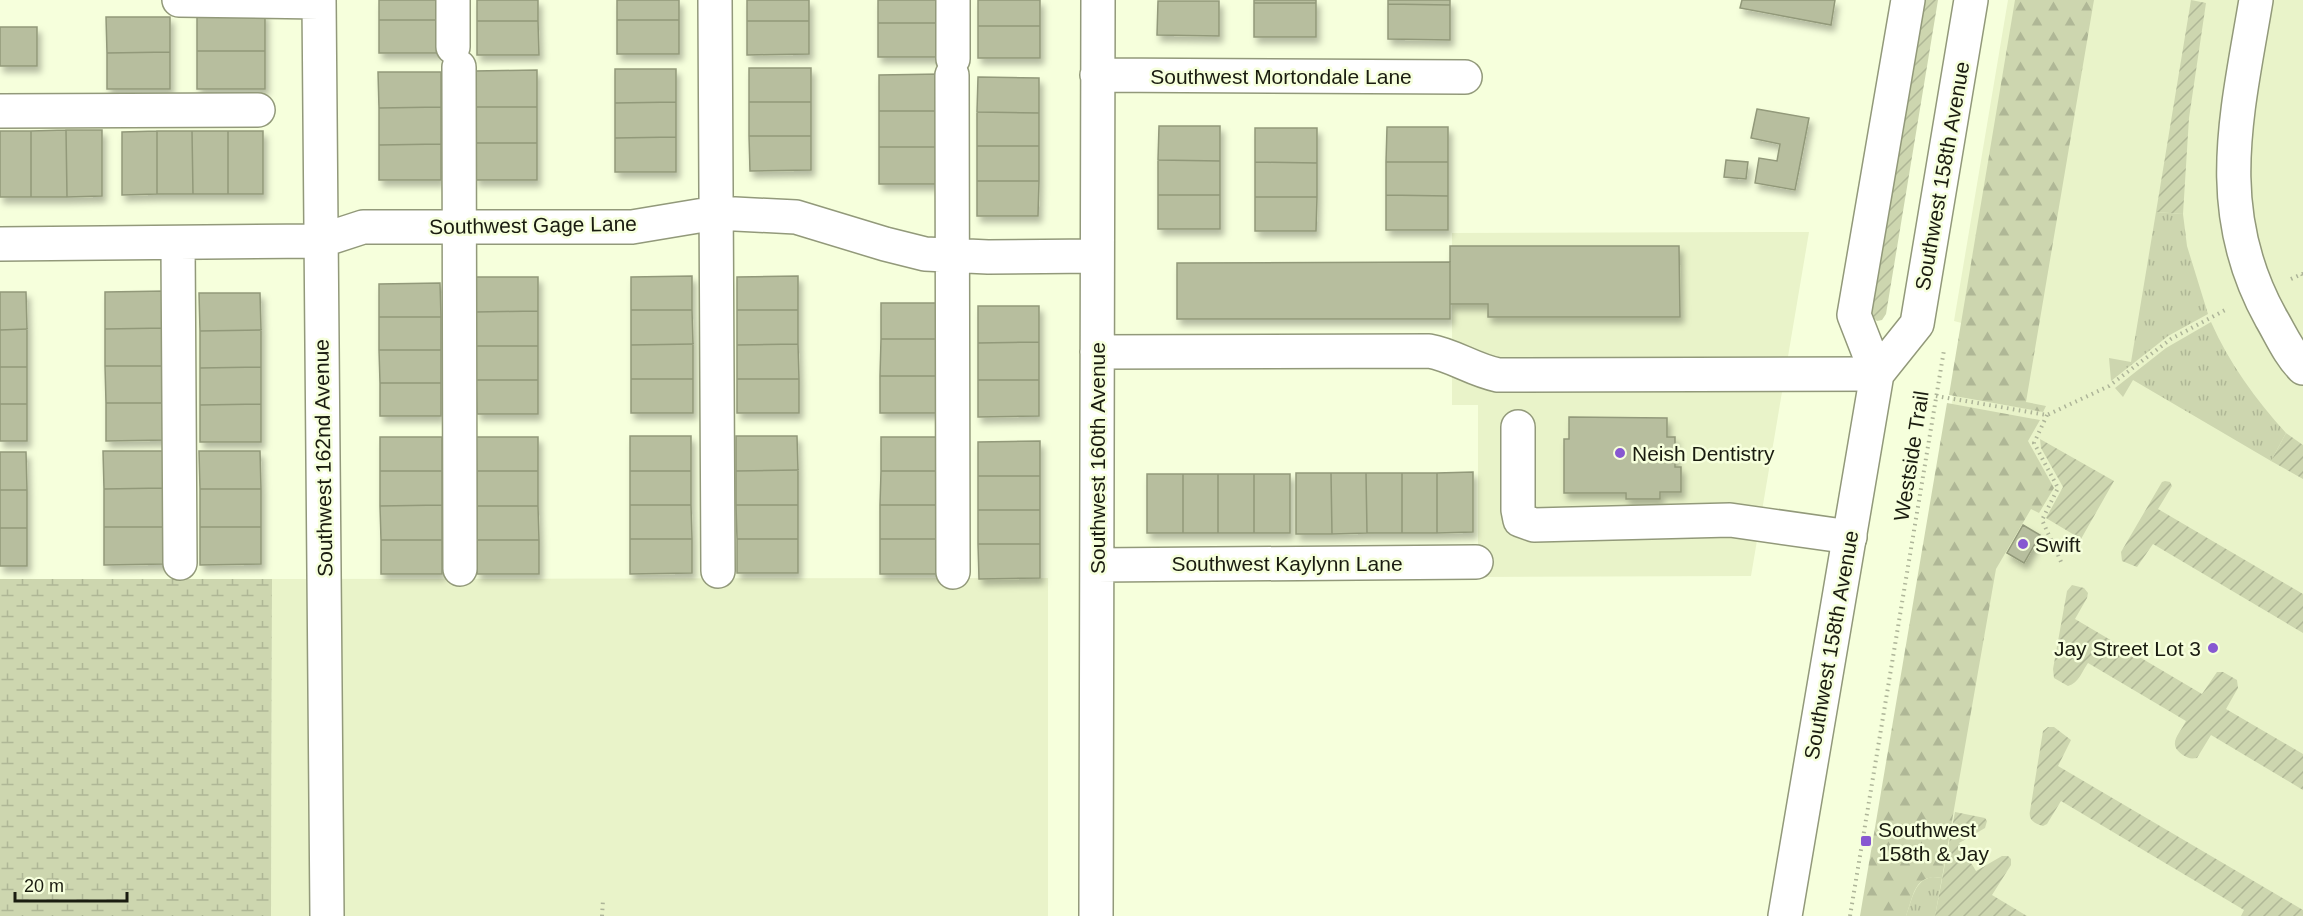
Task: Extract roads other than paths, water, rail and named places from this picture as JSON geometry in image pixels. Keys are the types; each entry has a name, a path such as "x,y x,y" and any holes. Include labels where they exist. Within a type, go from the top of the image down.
{"street":[{"path":"179,0 319,1"},
{"path":"453,0 459,226 460,569"},
{"path":"715,0 717,571"},
{"path":"953,0 951,255 953,572"},
{"name":"Southwest 160th Avenue","path":"1096,916 1098,0"},
{"path":"1097,352 1429,351 1444,354 1483,372 1498,375 1877,374 1854,315 1908,0"},
{"name":"Southwest 158th Avenue","path":"1785,916 1877,374 1917,324 1971,0"},
{"path":"2256,0 2236,121 2232,169 2235,206 2242,245 2258,293 2294,359 2303,368"},
{"name":"Southwest 162nd Avenue","path":"319,1 327,916"},
{"name":"Southwest Mortondale Lane","path":"1097,75 1465,77"},
{"path":"0,111 258,110"},
{"name":"Southwest Gage Lane","path":"0,244 320,241 363,227 632,227 716,213 796,218 925,254 988,257 1097,256"},
{"path":"178,243 180,563"},
{"path":"1518,427 1518,510 1520,520 1534,525 1730,520 1850,537"},
{"name":"Southwest Kaylynn Lane","path":"1097,565 1476,562"}],"place":[{"name":"Neish Dentistry","path":"1620,453"},
{"name":"Swift","path":"2023,544"},
{"name":"Jay Street Lot 3","path":"2213,648"},
{"name":"Southwest 158th & Jay","path":"1866,841"}]}
